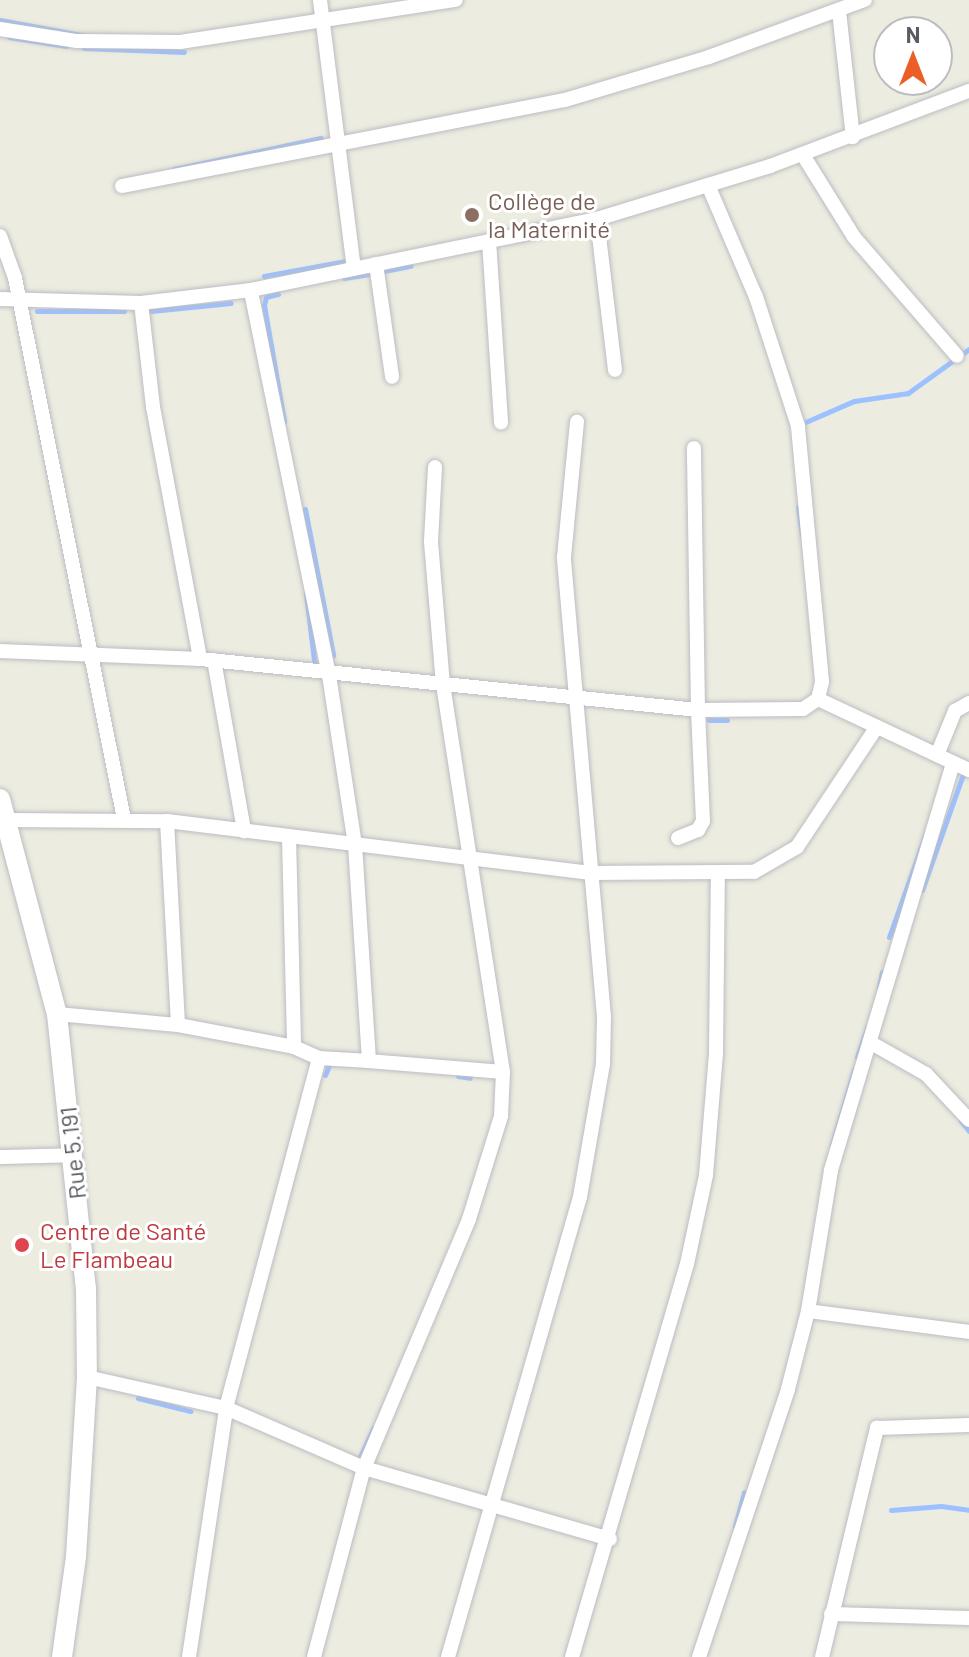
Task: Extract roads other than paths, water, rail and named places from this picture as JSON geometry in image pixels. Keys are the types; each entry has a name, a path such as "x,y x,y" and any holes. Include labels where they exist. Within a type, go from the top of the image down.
{"street":[{"path":"320,0 354,268"},
{"path":"0,29 77,41 155,43 324,22 456,0"},
{"path":"122,186 339,146 608,89 865,0"},
{"path":"839,11 853,137"},
{"path":"0,299 141,303 251,290 597,219 803,155 969,91"},
{"path":"803,155 854,237 957,356"},
{"path":"0,651 94,651 207,660 329,675 698,710 803,709 818,699 822,681 798,426 756,297 708,185"},
{"path":"597,219 615,370"},
{"path":"0,236 19,299 94,651 124,819"},
{"path":"489,241 501,423"},
{"path":"376,264 392,377"},
{"path":"251,290 329,675 355,845 369,1061"},
{"path":"141,303 153,407 244,831"},
{"path":"448,1657 580,1197 598,1109 604,1017 564,557 577,422"},
{"path":"678,838 698,830 703,821 694,448"},
{"path":"314,1657 364,1468 493,1154 503,1072 473,856 443,685 431,541 435,467"},
{"path":"818,699 969,770"},
{"path":"937,755 955,711 969,703"},
{"path":"5,820 167,821 355,845 473,856 591,873 718,873 769,867 797,847 876,728"},
{"path":"699,1657 788,1389 808,1311 831,1170 873,1044 953,764"},
{"name":"Rue 5.191","path":"0,799 57,1014 74,1155 87,1377 76,1557 62,1657"},
{"path":"167,821 178,1025"},
{"path":"289,837 294,1047"},
{"path":"572,1657 610,1539 706,1175 716,1053 718,873"},
{"path":"57,1014 178,1025 294,1047 319,1058 503,1072"},
{"path":"873,1044 926,1074 969,1120"},
{"path":"189,1657 226,1408 319,1058"},
{"path":"0,1157 74,1155"},
{"path":"808,1311 969,1332"},
{"path":"87,1377 226,1408 364,1468 610,1539"},
{"path":"822,1657 877,1428 969,1425"},
{"path":"831,1614 969,1618"}],"waterway":[{"path":"0,20 97,38"},
{"path":"9,37 66,46"},
{"path":"84,48 184,52"},
{"path":"174,169 321,138"},
{"path":"264,276 346,261"},
{"path":"379,272 410,266"},
{"path":"344,278 376,273"},
{"path":"278,294 266,297 264,305 284,421"},
{"path":"151,311 231,303"},
{"path":"37,311 124,311"},
{"path":"801,424 854,401 908,393 969,349"},
{"path":"798,507 802,535"},
{"path":"305,509 333,655"},
{"path":"306,594 315,668"},
{"path":"709,720 727,720"},
{"path":"922,890 963,774"},
{"path":"889,937 926,833"},
{"path":"879,987 882,972"},
{"path":"857,1057 867,1028"},
{"path":"325,1075 331,1061"},
{"path":"832,1145 854,1070"},
{"path":"458,1076 470,1078"},
{"path":"961,1121 969,1131"},
{"path":"138,1398 190,1411"},
{"path":"359,1459 374,1427"},
{"path":"735,1526 744,1492"},
{"path":"891,1510 941,1506 969,1510"}],"place":[{"name":"Collège de la Maternité","path":"472,215"},
{"name":"Centre de Santé Le Flambeau","path":"22,1245"}]}
